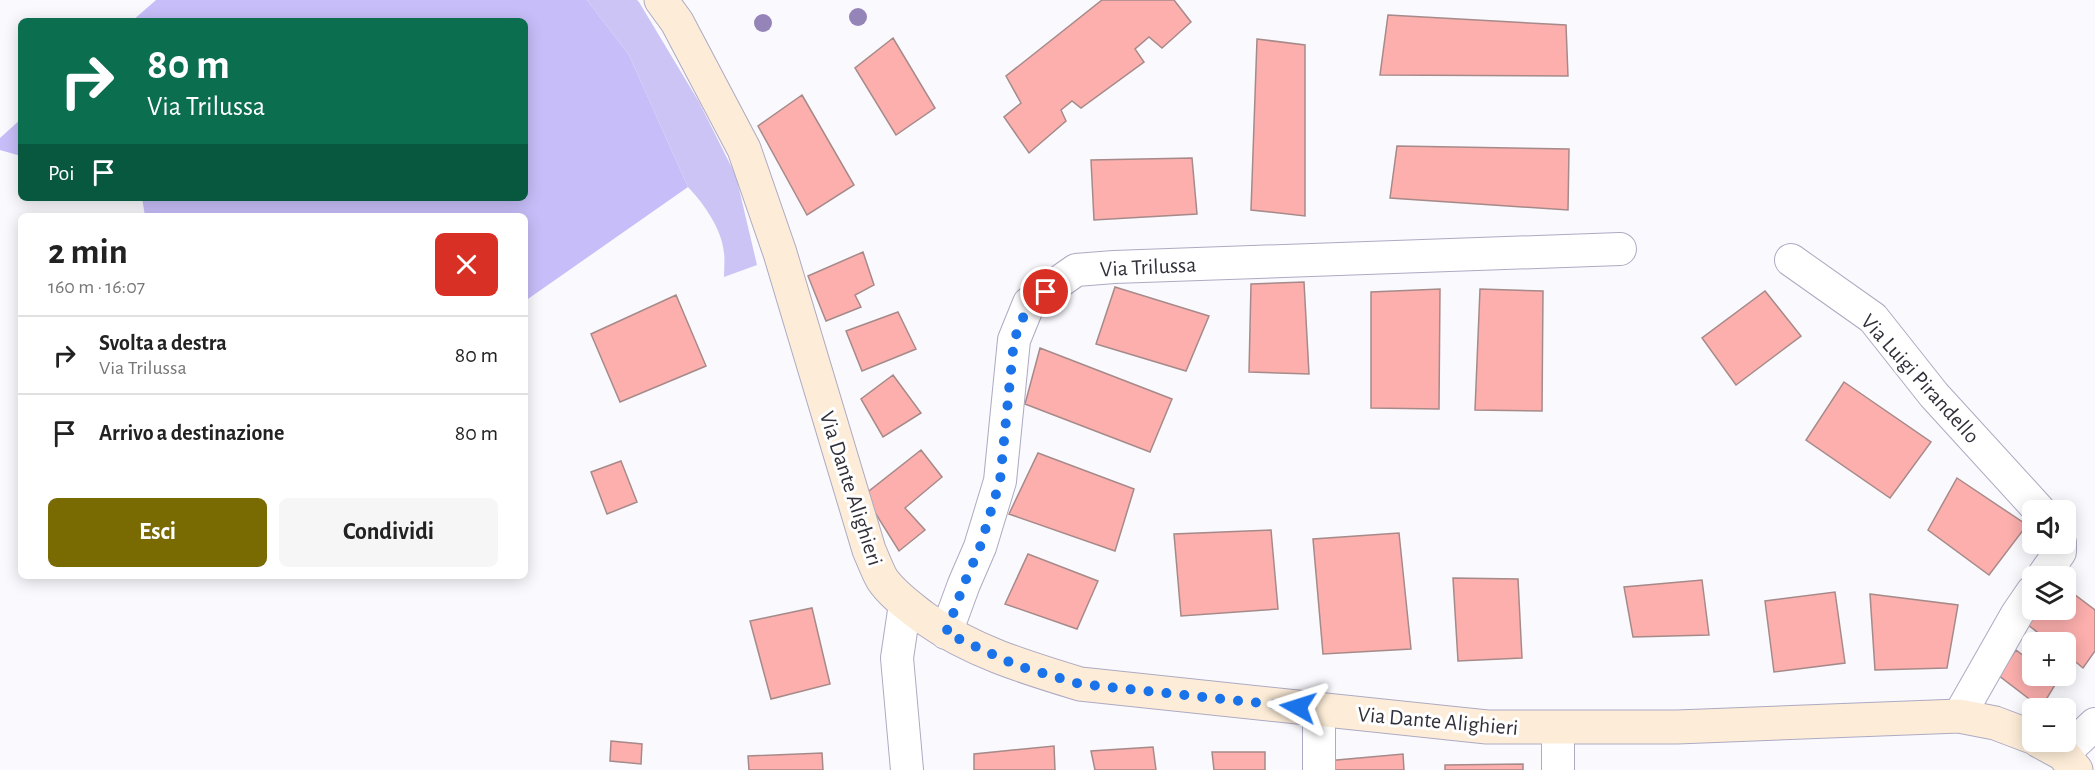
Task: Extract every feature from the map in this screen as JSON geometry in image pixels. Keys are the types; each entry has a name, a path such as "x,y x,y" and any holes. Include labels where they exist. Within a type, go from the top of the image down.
{"main road":[{"name":"Via Dante Alighieri","path":"661,0 677,22 744,149 780,253 869,550 883,580 905,604 946,633 1018,666 1080,684 1487,727 1677,727 1959,716 1995,723 2022,733"}],"street":[{"name":"Via Trilussa","path":"946,633 980,547 1000,481 1014,340 1029,303 1076,270 1620,249"},
{"name":"Via Luigi Pirandello","path":"1791,260 1873,318 1934,395 2030,500"},
{"path":"905,604 897,658 907,770"},
{"path":"1959,716 2022,608"},
{"path":"1319,709 1319,770"},
{"path":"2059,755 2095,724"},
{"path":"1558,727 1558,770"}],"shaded area":[{"path":"156,0 587,0 629,55 688,187 528,299 528,213 144,213 142,201 528,201 528,18 135,18"},
{"path":"587,0 637,0 639,2 699,102 736,176 757,265 724,277 723,244 716,226 688,187 629,55"},
{"path":"18,122 18,155 0,150 0,138"}],"building":[{"path":"1102,0 1174,0 1191,22 1162,48 1149,37 1135,49 1144,62 1081,108 1072,101 1061,110 1066,121 1029,153 1004,117 1021,103 1006,76"},
{"path":"1388,15 1566,25 1568,76 1380,75"},
{"path":"893,38 935,108 896,135 855,68"},
{"path":"1257,39 1305,45 1305,216 1251,210"},
{"path":"802,95 854,185 807,215 758,126"},
{"path":"1397,146 1569,149 1568,210 1390,198"},
{"path":"1192,158 1197,214 1094,220 1091,160"},
{"path":"863,252 874,285 855,295 861,307 826,321 808,276"},
{"path":"1304,282 1309,374 1249,372 1251,284"},
{"path":"1115,287 1209,316 1186,371 1096,344"},
{"path":"1440,289 1439,409 1371,408 1371,292"},
{"path":"1480,289 1543,291 1542,411 1475,410"},
{"path":"1765,291 1801,336 1736,385 1702,338"},
{"path":"676,295 706,366 620,402 591,334"},
{"path":"898,312 916,349 862,371 846,331"},
{"path":"1040,348 1172,399 1150,452 1025,404"},
{"path":"893,375 921,413 883,437 861,399"},
{"path":"1844,382 1931,442 1890,498 1806,440"},
{"path":"921,450 942,477 905,508 925,530 899,551 864,495"},
{"path":"1038,453 1134,489 1115,551 1009,514"},
{"path":"621,461 637,502 607,514 591,472"},
{"path":"1957,478 2022,522 2022,532 1989,575 1928,530"},
{"path":"1271,530 1278,609 1181,616 1174,534"},
{"path":"1399,533 1411,649 1323,654 1313,539"},
{"path":"1028,554 1098,581 1077,629 1005,604"},
{"path":"1453,578 1518,579 1522,658 1458,661"},
{"path":"1702,580 1709,635 1633,637 1624,587"},
{"path":"1835,592 1845,663 1774,672 1765,601"},
{"path":"1870,594 1958,605 1947,668 1875,670"},
{"path":"2076,596 2095,610 2095,651 2083,668 2076,662 2076,632 2037,632 2019,618 2022,616 2022,620 2076,620"},
{"path":"812,608 830,684 771,699 750,621"},
{"path":"2016,650 2022,654 2022,686 2054,686 2047,698 2028,698 1998,675"},
{"path":"611,741 642,744 641,764 610,761"},
{"path":"1054,746 1055,770 974,770 974,754"},
{"path":"1153,747 1156,770 1095,770 1091,751"},
{"path":"1212,752 1265,752 1265,770 1214,770"},
{"path":"822,753 823,770 749,770 748,756"},
{"path":"1403,754 1404,770 1326,770 1326,761"},
{"path":"1523,764 1523,770 1445,770 1445,765"}],"route":[{"path":"1046,292 1029,303 1014,340 1000,481 980,547 946,633 1018,666 1080,684 1298,707"}]}
